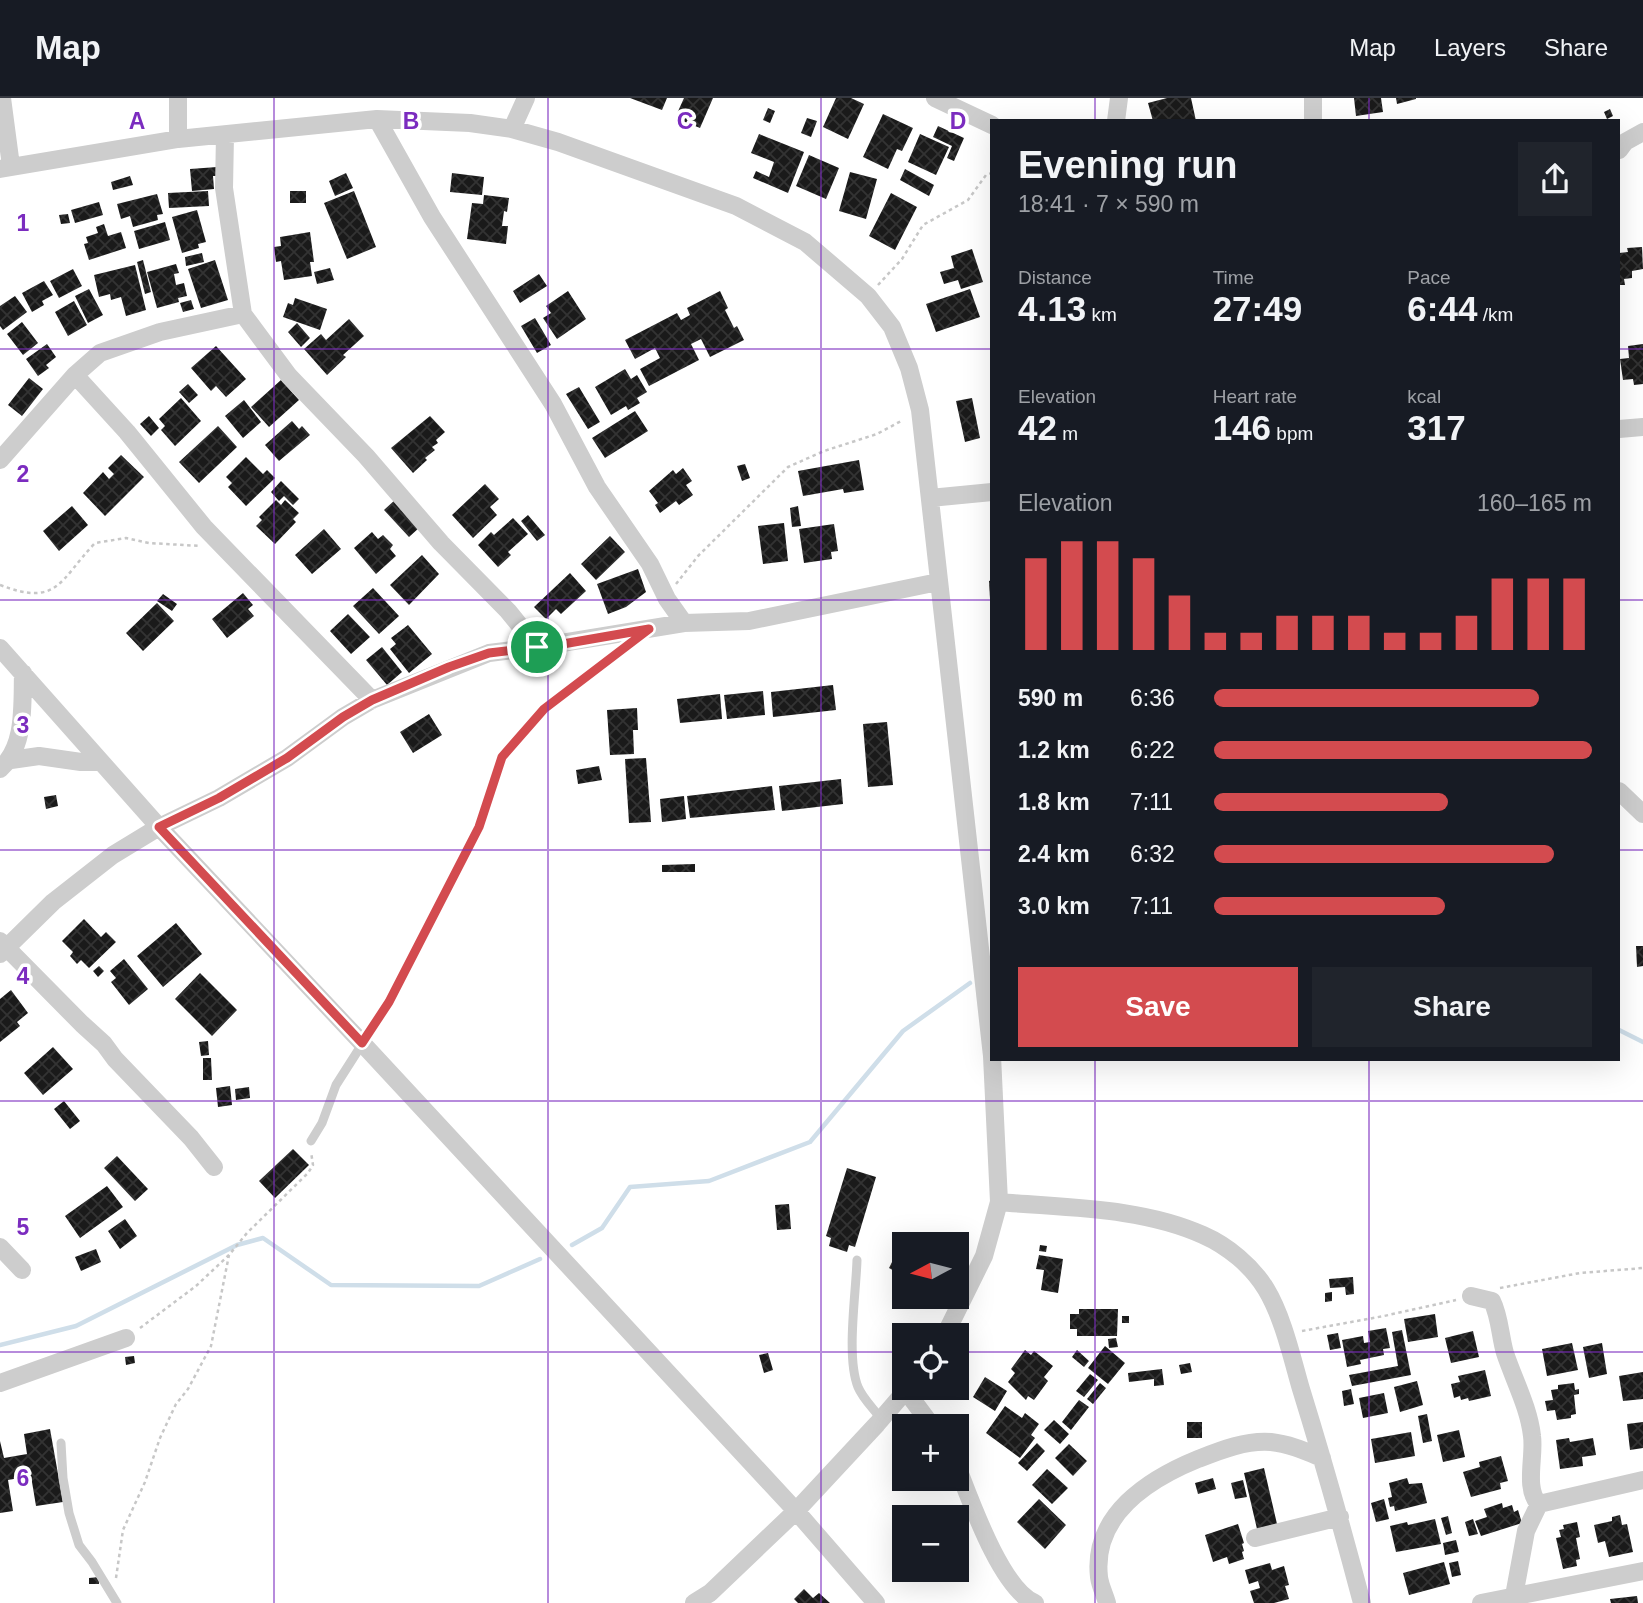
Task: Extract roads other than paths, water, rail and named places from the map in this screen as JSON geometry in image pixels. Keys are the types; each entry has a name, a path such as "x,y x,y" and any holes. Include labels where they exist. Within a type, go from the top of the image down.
{"street":[{"path":"2,98 5,167 178,139 377,119 470,123 512,130 558,142 736,206 805,242 868,296 892,327 909,368 920,410 990,1038"},
{"path":"178,98 178,139"},
{"path":"512,130 526,98"},
{"path":"935,98 990,124"},
{"path":"1116,119 1119,98"},
{"path":"1313,98 1313,119"},
{"path":"377,119 432,217 553,404 597,487 650,564 667,599 684,624"},
{"path":"1620,149 1625,142 1643,132"},
{"path":"225,135 223,188 243,314 289,376 366,456 441,543 508,611 537,647"},
{"path":"0,460 92,358 119,345 160,332 243,314"},
{"path":"75,375 127,432 204,527 372,700"},
{"path":"1620,429 1643,427"},
{"path":"930,498 990,492"},
{"path":"214,1167 191,1138 115,1059 104,1044 2,947 78,880 159,827 219,798 287,758 343,717 372,700 489,653 684,624 749,621 938,582"},
{"path":"0,648 159,827 796,1511 876,1603"},
{"path":"5,764 20,730 23,713 23,673"},
{"path":"5,764 39,756 100,762"},
{"path":"1620,793 1643,814"},
{"path":"951,1323 984,1256 999,1202 992,1061"},
{"path":"999,1202 1100,1211 1153,1219 1202,1234 1226,1248 1249,1267 1267,1290 1284,1334 1340,1517 1362,1603"},
{"path":"0,1247 22,1270"},
{"path":"1471,1296 1492,1301 1497,1312 1503,1346 1532,1435 1533,1498 1539,1504"},
{"path":"0,1383 126,1338"},
{"path":"694,1603 714,1598 897,1400"},
{"path":"1107,1603 1099,1577 1102,1543 1110,1525 1143,1487 1169,1471 1246,1443 1289,1445 1322,1458"},
{"path":"1539,1504 1643,1480"},
{"path":"966,1491 974,1513 1009,1577 1028,1600 1035,1603"},
{"path":"1514,1596 1526,1531 1539,1504"},
{"path":"1255,1538 1340,1517"},
{"path":"1481,1603 1643,1571"}],"lane":[{"path":"311,1141 322,1122 336,1085 389,1002 479,827 502,757 544,709 649,629"},
{"path":"858,1260 854,1374 859,1390 881,1419"},
{"path":"61,1443 69,1513 79,1545 116,1601"}],"waterway":[{"path":"572,1245 602,1228 630,1187 709,1181 810,1142 903,1031 970,983"},
{"path":"1620,1030 1643,1042"},
{"path":"0,1345 76,1326 237,1245 263,1238 331,1285 479,1286 540,1259"}]}
